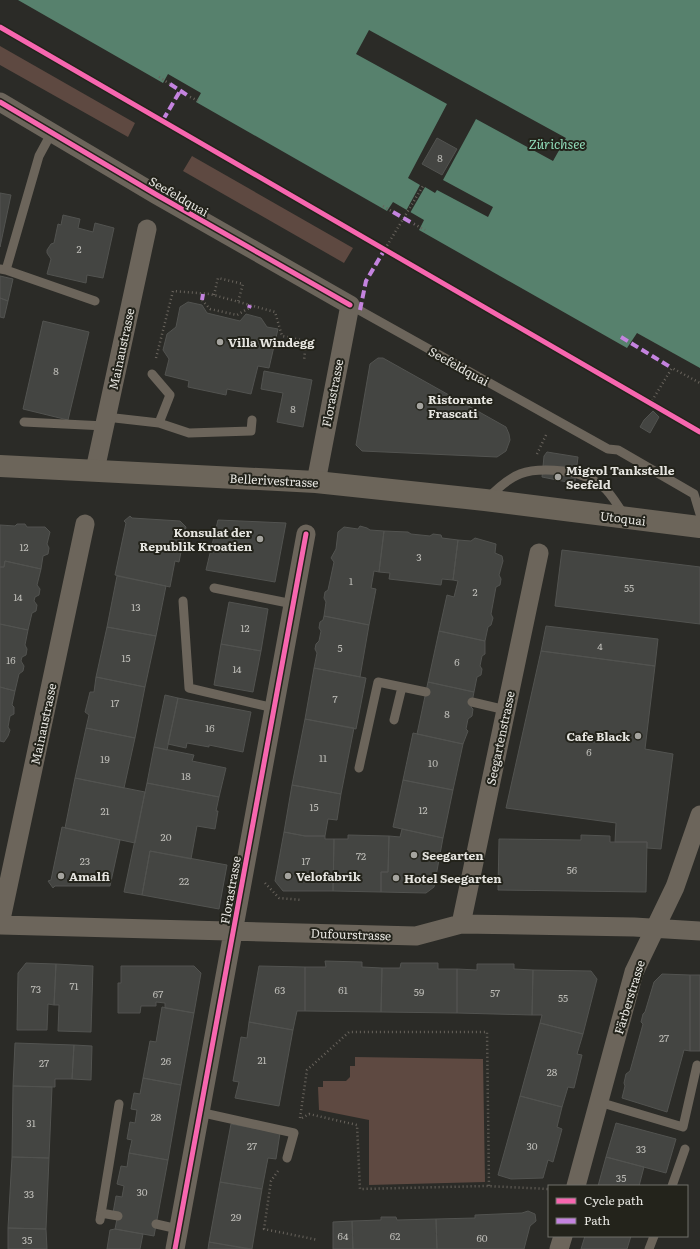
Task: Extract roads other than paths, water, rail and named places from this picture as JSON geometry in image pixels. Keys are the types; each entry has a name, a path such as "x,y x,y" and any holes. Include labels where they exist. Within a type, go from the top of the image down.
{"main road":[{"name":"Bellerivestrasse","path":"0,466 316,482 547,508"},
{"name":"Utoquai","path":"547,508 700,527"}],"street":[{"name":"Seefeldquai","path":"0,102 350,305"},
{"name":"Mainaustrasse","path":"95,470 147,229"},
{"name":"Florastrasse","path":"316,482 350,305"},
{"name":"Mainaustrasse","path":"0,925 85,524"},
{"name":"Florastrasse","path":"174,1249 306,534"},
{"name":"Seegartenstrasse","path":"461,924 539,553"},
{"name":"Färberstrasse","path":"576,1185 634,972 675,887 700,815"},
{"name":"Dufourstrasse","path":"0,925 416,936 461,924 655,928 700,932"},
{"path":"559,1249 563,1237"}],"lane":[{"path":"52,132 39,156 3,270 95,301"},
{"name":"Seefeldquai","path":"350,305 608,449 618,450 694,494 700,514"},
{"path":"152,374 170,395 159,423"},
{"path":"24,422 159,423 188,433 251,431 252,420"},
{"path":"486,500 501,484 526,472 542,469 576,473 603,486 626,518"},
{"path":"214,588 293,604"},
{"path":"183,601 189,688 274,708"},
{"path":"360,768 378,682 426,692"},
{"path":"394,720 402,687"},
{"path":"472,702 506,710"},
{"path":"599,1102 683,1127 697,1065"},
{"path":"118,1216 100,1216 119,1104"},
{"path":"199,1112 294,1133 287,1158"},
{"path":"672,1185 685,1149"},
{"path":"156,1224 178,1229"},
{"path":"649,1249 654,1237"}],"water":[{"name":"Zürichsee","path":"18,0 700,0 700,368 637,333 627,348 419,230 424,220 393,202 387,211 196,102 201,93 168,74 163,83"}],"place":[{"name":"Villa Windegg","path":"220,342"},
{"name":"Ristorante Frascati","path":"420,406"},
{"name":"Migrol Tankstelle Seefeld","path":"558,477"},
{"name":"Konsulat der Republik Kroatien","path":"260,539"},
{"name":"Cafe Black","path":"638,736"},
{"name":"Seegarten","path":"414,855"},
{"name":"Amalfi","path":"61,876"},
{"name":"Velofabrik","path":"288,876"},
{"name":"Hotel Seegarten","path":"396,878"}]}
